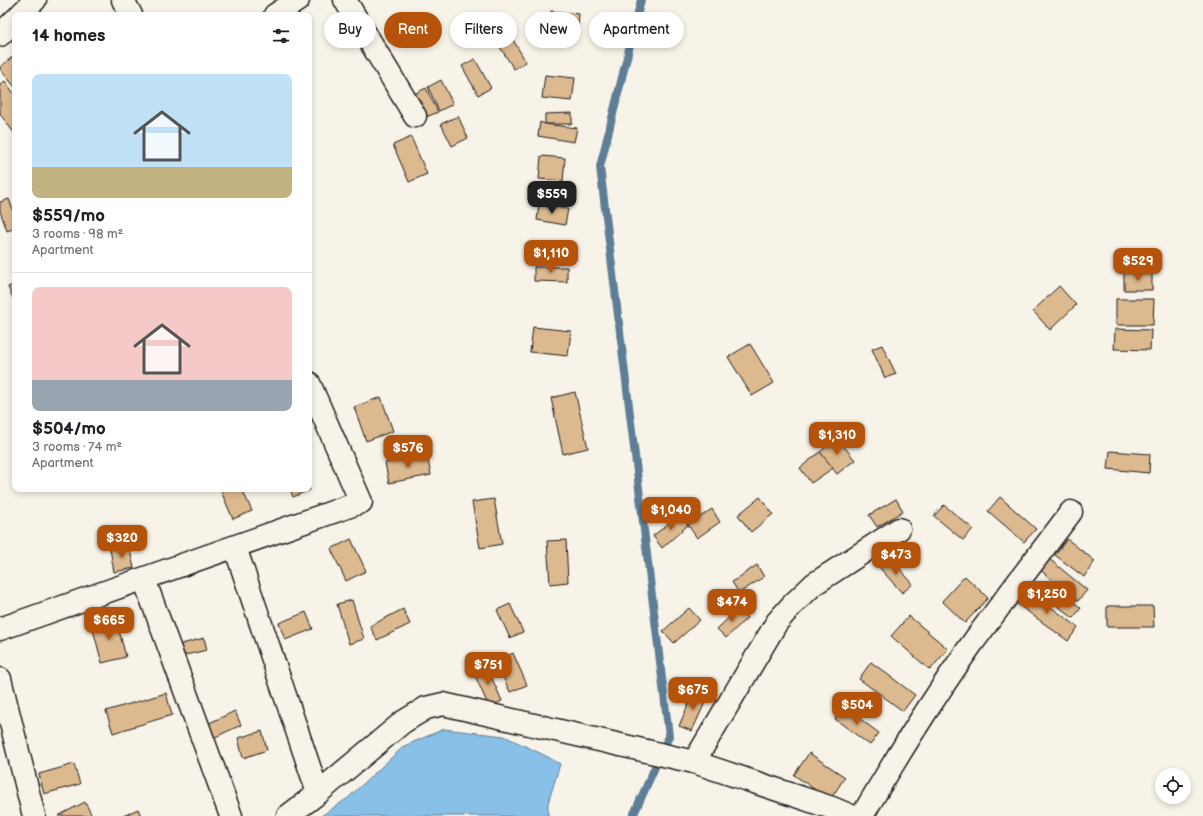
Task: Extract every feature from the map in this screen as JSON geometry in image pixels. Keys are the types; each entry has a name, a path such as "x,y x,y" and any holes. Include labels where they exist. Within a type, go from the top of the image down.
{"street":[{"path":"23,12 35,0"},
{"path":"123,0 129,12"},
{"path":"280,12 298,0"},
{"path":"345,0 415,116"},
{"path":"0,35 12,23"},
{"path":"0,630 361,502 312,390"},
{"path":"862,816 935,698 971,646 1071,512"},
{"path":"694,762 777,622 814,584 899,529"},
{"path":"235,547 318,793"},
{"path":"144,579 231,816"},
{"path":"0,679 34,816"},
{"path":"288,816 403,722 426,708 444,704 694,762 832,808 851,816"}],"water":[{"path":"444,729 504,736 560,764 548,803 548,816 321,816 348,798 404,746"}],"building":[{"path":"517,47 526,62 514,69 500,48 517,48"},
{"path":"12,57 12,83 0,69 0,67"},
{"path":"475,59 491,88 478,95 462,66"},
{"path":"545,75 575,78 572,101 542,98"},
{"path":"441,80 453,104 439,111 428,87"},
{"path":"5,81 12,91 12,130 0,114 0,85"},
{"path":"426,88 438,112 424,118 412,95"},
{"path":"572,113 572,124 545,124 545,114"},
{"path":"458,116 468,138 452,146 441,124"},
{"path":"540,122 577,128 574,142 538,136"},
{"path":"411,137 427,174 409,182 393,145"},
{"path":"541,156 565,158 563,181 539,179"},
{"path":"9,199 12,208 12,229 7,231 0,211 0,202"},
{"path":"539,205 568,209 565,225 537,220"},
{"path":"534,267 567,267 567,282 534,281"},
{"path":"1124,273 1152,274 1152,290 1124,290"},
{"path":"12,285 12,296 8,287"},
{"path":"1059,286 1076,305 1050,330 1033,311"},
{"path":"1116,299 1154,299 1153,325 1116,325"},
{"path":"533,327 571,331 568,356 530,352"},
{"path":"1115,329 1151,330 1150,350 1114,349"},
{"path":"750,344 774,383 752,396 728,357"},
{"path":"882,345 896,374 885,378 872,349"},
{"path":"575,392 588,448 563,454 551,398"},
{"path":"381,397 393,431 366,441 354,407"},
{"path":"837,438 855,460 837,474 820,452"},
{"path":"1110,451 1150,454 1149,473 1108,469"},
{"path":"820,452 833,468 811,483 800,468"},
{"path":"427,455 431,475 389,483 385,463"},
{"path":"221,492 243,492 252,511 233,519"},
{"path":"291,492 305,492 293,497"},
{"path":"760,497 773,514 751,532 738,515"},
{"path":"1000,497 1036,529 1024,542 988,511"},
{"path":"494,499 502,544 480,548 472,502"},
{"path":"896,499 903,511 877,527 869,515"},
{"path":"944,505 973,529 963,540 934,516"},
{"path":"712,509 720,522 697,538 688,525"},
{"path":"680,514 688,525 662,548 653,536"},
{"path":"351,539 366,571 346,581 331,549"},
{"path":"1067,539 1095,561 1084,577 1055,555"},
{"path":"566,540 568,582 550,584 547,541"},
{"path":"129,546 134,568 114,572 110,549"},
{"path":"890,558 913,584 902,593 879,567"},
{"path":"1048,558 1087,590 1078,601 1039,569"},
{"path":"757,565 764,577 739,593 732,582"},
{"path":"965,576 988,598 965,623 942,601"},
{"path":"1026,589 1078,627 1068,641 1016,603"},
{"path":"1058,589 1081,608 1073,618 1049,599"},
{"path":"352,600 364,639 349,644 337,604"},
{"path":"510,604 523,632 510,638 497,610"},
{"path":"1107,606 1153,606 1154,627 1107,627"},
{"path":"689,608 700,620 674,643 663,631"},
{"path":"739,608 747,618 726,638 717,629"},
{"path":"403,609 410,624 377,640 370,626"},
{"path":"306,612 313,629 285,640 279,623"},
{"path":"909,616 948,649 930,670 891,636"},
{"path":"116,619 126,657 102,663 92,626"},
{"path":"204,638 207,650 181,656 178,645"},
{"path":"513,653 527,685 510,692 496,662"},
{"path":"871,662 915,695 903,711 859,679"},
{"path":"486,665 502,701 489,707 473,671"},
{"path":"694,691 708,696 692,731 679,726"},
{"path":"166,693 172,715 113,733 106,711"},
{"path":"844,707 879,733 870,745 835,719"},
{"path":"235,711 241,725 211,739 205,725"},
{"path":"262,731 267,750 243,758 238,738"},
{"path":"809,753 845,777 830,800 794,775"},
{"path":"74,764 80,784 44,794 39,774"},
{"path":"85,802 92,816 58,816"},
{"path":"138,809 141,816 123,816"}],"waterway":[{"path":"633,816 669,736 600,167 641,0"}]}
